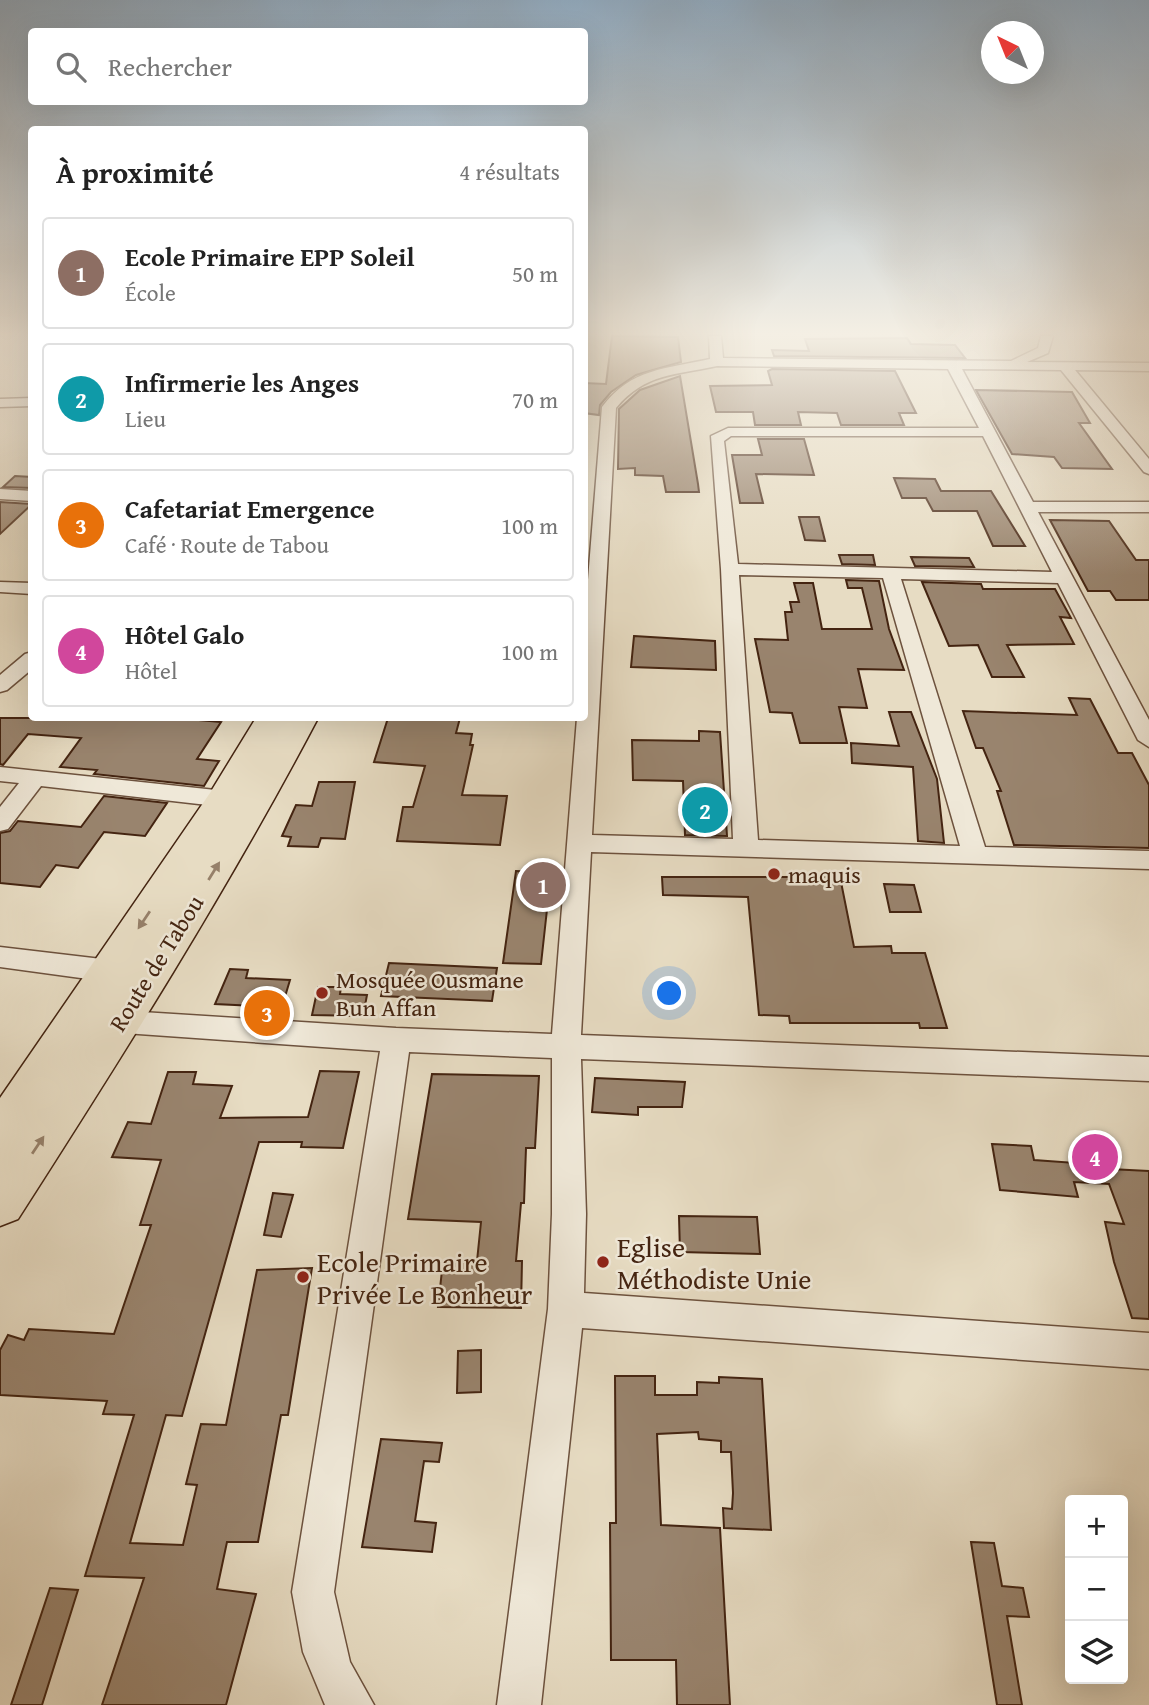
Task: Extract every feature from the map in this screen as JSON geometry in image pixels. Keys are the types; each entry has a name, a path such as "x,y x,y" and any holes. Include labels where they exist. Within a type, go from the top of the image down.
{"main road":[{"name":"Route de Tabou","path":"0,1138 225,799 270,721"},
{"name":"Route de Tabou","path":"0,1202 120,1022 257,802 299,721"}],"street":[{"path":"519,1705 566,1310 569,1214 566,1047 608,416"},
{"path":"980,416 1065,578 1142,715 1149,740"},
{"path":"1105,416 1149,469"},
{"path":"747,848 730,569 716,439 720,435 802,431 988,432"},
{"path":"0,494 28,496"},
{"path":"1028,508 1149,507"},
{"path":"730,569 1065,578"},
{"path":"890,573 975,855"},
{"path":"0,587 28,589"},
{"path":"0,686 20,668"},
{"path":"0,774 225,799"},
{"path":"0,823 35,778"},
{"path":"580,843 1149,860"},
{"path":"0,957 110,971"},
{"path":"78,1019 396,1040 1149,1069"},
{"path":"352,1705 340,1692 323,1650 313,1592 396,1040"},
{"path":"566,1310 1149,1351"}],"building":[{"path":"619,416 686,416 699,492 666,492 663,476 635,475 635,468 618,469"},
{"path":"754,416 799,416 801,425 755,425"},
{"path":"838,416 900,416 904,425 841,425"},
{"path":"990,416 1086,416 1090,423 1079,423 1112,469 1062,468 1054,457 1012,454"},
{"path":"758,439 804,439 814,475 756,474 763,503 740,503 732,455 762,455"},
{"path":"15,476 28,477 28,488 3,487"},
{"path":"894,478 935,479 941,491 991,491 1025,546 993,546 977,511 933,511 926,498 902,498"},
{"path":"0,502 28,504 28,508 0,534"},
{"path":"799,517 819,517 825,541 805,540"},
{"path":"1050,520 1109,521 1136,560 1149,560 1149,600 1116,600 1110,591 1088,591"},
{"path":"839,555 873,555 875,565 842,564"},
{"path":"911,557 969,558 974,567 915,566"},
{"path":"846,580 879,581 889,629 904,670 858,669 867,708 839,707 847,743 800,743 792,713 770,712 755,639 788,640 785,612 792,612 790,602 799,602 794,583 813,583 822,629 872,629 862,588 848,588"},
{"path":"922,582 981,584 983,589 1055,589 1071,618 1060,617 1074,644 1007,645 1024,677 992,677 978,645 949,646"},
{"path":"634,636 715,641 716,670 631,667"},
{"path":"1069,698 1090,699 1118,753 1132,753 1149,785 1149,848 1014,845 997,791 1001,791 983,748 976,748 963,711 1077,715"},
{"path":"889,712 911,712 937,779 944,843 918,841 913,767 852,763 851,743 899,746"},
{"path":"0,718 28,718 28,721 221,722 197,759 219,761 204,786 94,774 97,770 60,767 81,738 28,734 3,765 0,764"},
{"path":"387,721 459,721 456,733 472,734 470,745 473,745 462,795 507,796 500,845 397,841 403,807 413,807 425,766 374,762"},
{"path":"699,731 720,732 727,836 685,835 683,781 633,780 632,740 699,741"},
{"path":"319,782 355,782 345,839 321,838 318,847 288,846 291,837 282,836 296,805 312,806"},
{"path":"104,796 167,803 145,836 104,832 78,868 56,865 40,887 0,883 0,833 10,831 18,821 81,827"},
{"path":"516,871 551,873 541,964 503,963"},
{"path":"662,877 840,877 854,947 891,946 892,953 925,953 947,1028 920,1028 919,1023 790,1023 789,1016 759,1015 748,897 663,895"},
{"path":"884,884 914,885 921,912 890,912"},
{"path":"389,963 497,968 492,1001 381,996"},
{"path":"230,969 248,970 246,978 290,980 284,1000 277,1000 273,1018 253,1016 256,1006 215,1004"},
{"path":"318,987 341,987 340,994 367,995 363,1016 312,1015"},
{"path":"320,1071 359,1072 343,1148 301,1147 302,1142 259,1142 182,1416 166,1415 130,1543 183,1545 197,1485 186,1484 201,1424 226,1425 257,1270 312,1268 288,1415 281,1415 258,1542 227,1542 217,1589 256,1594 226,1705 102,1705 144,1578 85,1576 134,1415 103,1414 107,1401 0,1395 0,1350 8,1335 24,1340 29,1329 114,1334 151,1225 140,1225 161,1160 112,1157 128,1122 151,1124 168,1072 196,1072 193,1084 232,1086 220,1118 308,1117"},
{"path":"432,1074 539,1076 535,1148 526,1148 524,1203 521,1203 516,1261 522,1261 521,1308 438,1307 443,1261 477,1261 481,1222 408,1219"},
{"path":"595,1078 685,1082 682,1107 638,1107 638,1115 592,1112"},
{"path":"992,1144 1031,1146 1034,1160 1075,1163 1072,1151 1105,1153 1110,1169 1149,1171 1149,1319 1132,1318 1114,1262 1105,1222 1124,1224 1109,1184 1074,1182 1078,1197 1000,1190"},
{"path":"273,1193 293,1195 281,1237 264,1235"},
{"path":"679,1216 757,1217 760,1254 680,1252"},
{"path":"481,1350 481,1392 457,1393 458,1351"},
{"path":"615,1376 655,1376 655,1395 697,1395 697,1382 719,1383 719,1377 762,1379 771,1530 724,1528 723,1508 732,1509 733,1493 731,1452 721,1452 721,1441 699,1439 698,1432 657,1434 661,1525 720,1528 730,1705 677,1705 676,1660 611,1660 610,1523 616,1523"},
{"path":"381,1439 442,1443 439,1462 424,1461 415,1521 436,1523 432,1552 362,1547"},
{"path":"971,1542 994,1543 1002,1586 1023,1588 1029,1617 1007,1616 1022,1705 997,1705"},
{"path":"50,1588 78,1590 42,1705 11,1705"}],"place":[{"name":"Infirmerie les Anges","path":"705,810"},
{"name":"maquis","path":"774,874"},
{"name":"Ecole Primaire EPP Soleil","path":"543,885"},
{"name":"Mosquée Ousmane Bun Affan","path":"322,993"},
{"name":"Cafetariat Emergence","path":"267,1013"},
{"name":"Hôtel Galo","path":"1095,1157"},
{"name":"Eglise Méthodiste Unie","path":"603,1262"},
{"name":"Ecole Primaire Privée Le Bonheur","path":"303,1277"}]}
